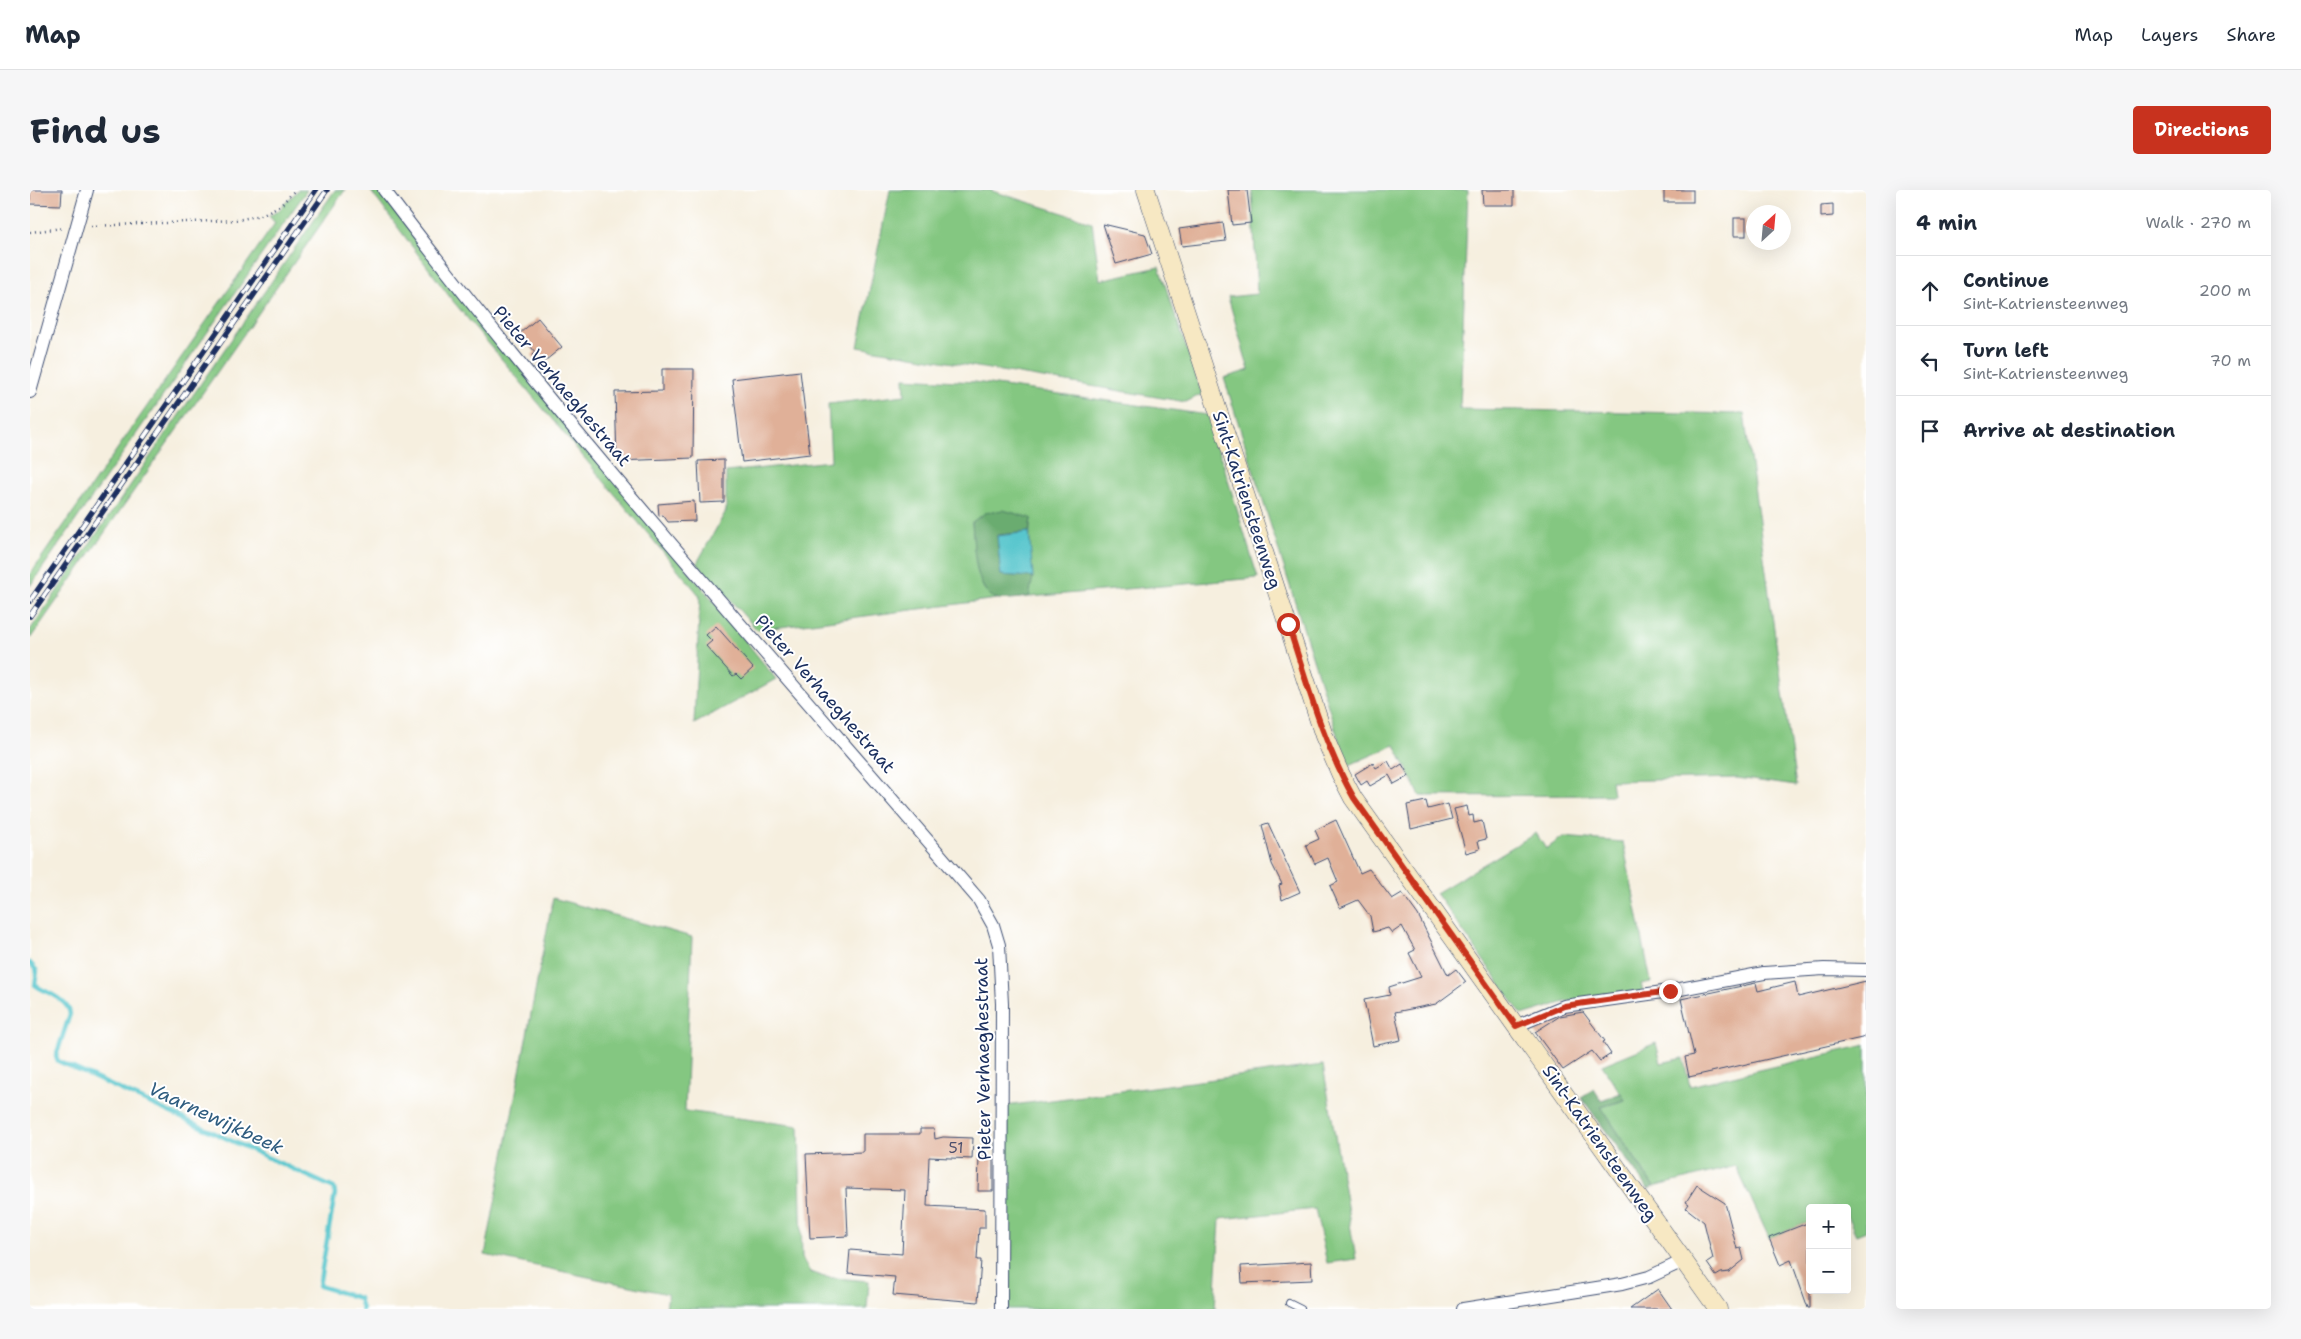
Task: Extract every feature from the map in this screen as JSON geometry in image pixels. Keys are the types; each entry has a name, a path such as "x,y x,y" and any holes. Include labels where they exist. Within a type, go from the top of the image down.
{"street":[{"path":"30,392 87,190"},
{"name":"Pieter Verhaeghestraat","path":"384,190 464,296 565,420 979,900 993,925 999,945 1002,1004 1001,1309"},
{"name":"Sint-Katriensteenweg","path":"1146,190 1321,727 1340,774 1354,798 1718,1309"},
{"path":"1516,1026 1564,1006 1670,991 1764,973 1824,969 1866,970"},
{"path":"1463,1309 1622,1284 1649,1277 1684,1261"}],"lane":[{"path":"1289,1303 1301,1309"}],"path":[{"path":"30,232 78,226 237,220 261,215 274,208 295,190"}],"green space":[{"path":"298,190 307,190 30,586 30,574 275,223 269,216 278,211"},
{"path":"335,190 345,190 30,639 30,630"},
{"path":"370,190 378,190 476,314 677,556 776,679 694,724 700,596 452,300"},
{"path":"890,190 989,190 1092,222 1100,280 1159,267 1202,394 1186,402 858,347"},
{"path":"1252,190 1468,190 1460,409 1744,414 1796,786 1737,778 1611,781 1613,795 1420,796 1395,745 1347,766 1224,378 1249,370 1228,297 1257,294"},
{"path":"904,378 975,382 1208,415 1258,578 1029,597 1031,518 972,522 977,570 984,589 997,599 757,630 697,563 726,511 726,472 831,461 828,404 905,395"},
{"path":"1003,510 1031,518 1029,532 997,535 1001,575 1033,577 1029,597 998,599 990,595 979,578 972,522 985,513"},
{"path":"1536,833 1546,849 1563,837 1623,842 1651,982 1641,984 1643,991 1565,1002 1522,1015 1436,893"},
{"path":"553,898 692,937 685,1111 799,1126 802,1258 810,1272 824,1277 869,1281 867,1309 666,1309 668,1294 485,1255"},
{"path":"1656,1043 1661,1063 1683,1058 1690,1086 1866,1045 1866,1231 1856,1235 1851,1224 1851,1204 1806,1204 1806,1224 1769,1238 1736,1166 1654,1187 1601,1107 1625,1100 1602,1065"},
{"path":"1323,1065 1356,1259 1327,1263 1315,1209 1220,1219 1215,1309 1008,1309 1005,1106"},
{"path":"1594,1089 1601,1100 1621,1093 1625,1100 1601,1107 1654,1187 1648,1189 1581,1097"}],"water":[{"path":"1029,532 1033,577 1001,575 997,536"}],"building":[{"path":"30,190 62,190 61,205 30,204"},
{"path":"1228,190 1247,190 1251,223 1232,225"},
{"path":"1482,190 1514,190 1514,205 1483,205"},
{"path":"1664,190 1693,190 1693,202 1664,202"},
{"path":"1833,204 1833,216 1821,217 1821,205"},
{"path":"1734,218 1746,218 1746,236 1734,236"},
{"path":"1223,223 1226,241 1182,246 1179,229"},
{"path":"1103,224 1145,234 1152,254 1116,264"},
{"path":"538,318 562,347 540,365 532,355 535,352 520,333"},
{"path":"662,369 694,369 693,458 617,461 615,392 662,391"},
{"path":"800,371 810,454 742,462 732,379"},
{"path":"724,460 724,502 700,503 698,461"},
{"path":"694,501 695,521 668,522 663,515 659,516 658,504"},
{"path":"716,626 753,668 741,679 736,674 733,676 706,646 712,641 706,635"},
{"path":"1388,761 1393,770 1402,764 1409,776 1394,784 1389,775 1370,786 1367,781 1361,785 1355,774 1373,763 1376,768"},
{"path":"1426,801 1428,809 1448,804 1452,819 1411,829 1407,805"},
{"path":"1467,806 1469,816 1473,815 1474,823 1482,821 1486,839 1478,841 1480,849 1466,853 1454,809"},
{"path":"1336,820 1360,873 1369,869 1392,899 1402,893 1418,915 1448,975 1456,969 1466,982 1436,1004 1395,1012 1401,1040 1373,1046 1364,1000 1390,995 1389,987 1421,977 1409,953 1415,950 1402,926 1392,933 1388,928 1373,932 1370,916 1358,900 1340,908 1330,886 1338,882 1328,858 1315,864 1306,845 1319,839 1315,830"},
{"path":"1268,823 1300,892 1282,900 1279,885 1282,884 1272,864 1262,825"},
{"path":"1866,981 1866,1037 1689,1077 1685,1057 1694,1055 1681,999 1756,983 1758,991 1795,982 1798,997"},
{"path":"1583,1012 1605,1041 1603,1042 1611,1054 1600,1061 1592,1051 1563,1070 1535,1032 1560,1016"},
{"path":"920,1129 934,1129 935,1139 943,1137 973,1138 972,1159 929,1157 927,1206 985,1209 985,1228 979,1228 977,1260 981,1260 978,1302 893,1295 895,1277 848,1273 850,1250 902,1254 905,1190 846,1188 848,1236 810,1238 806,1154 863,1152 863,1134 920,1134"},
{"path":"979,1157 993,1157 993,1191 978,1191"},
{"path":"1697,1185 1725,1203 1737,1249 1741,1248 1744,1260 1729,1272 1716,1276 1707,1263 1713,1259 1704,1222 1686,1208 1689,1204 1686,1202"},
{"path":"1806,1224 1806,1294 1810,1294 1810,1308 1808,1308 1791,1260 1780,1265 1769,1238"},
{"path":"1311,1262 1312,1280 1242,1283 1241,1266"},
{"path":"1658,1289 1672,1309 1630,1309"}],"waterway":[{"name":"Vaarnewijkbeek","path":"30,963 37,971 35,985 61,1000 70,1014 56,1056 58,1061 334,1188 335,1194 319,1286 359,1298 362,1309"}],"railway":[{"path":"30,601 316,190"},
{"path":"30,616 327,190"}],"route":[{"path":"1288,624 1324,736 1340,774 1354,798 1516,1026 1564,1006 1670,991"}]}
